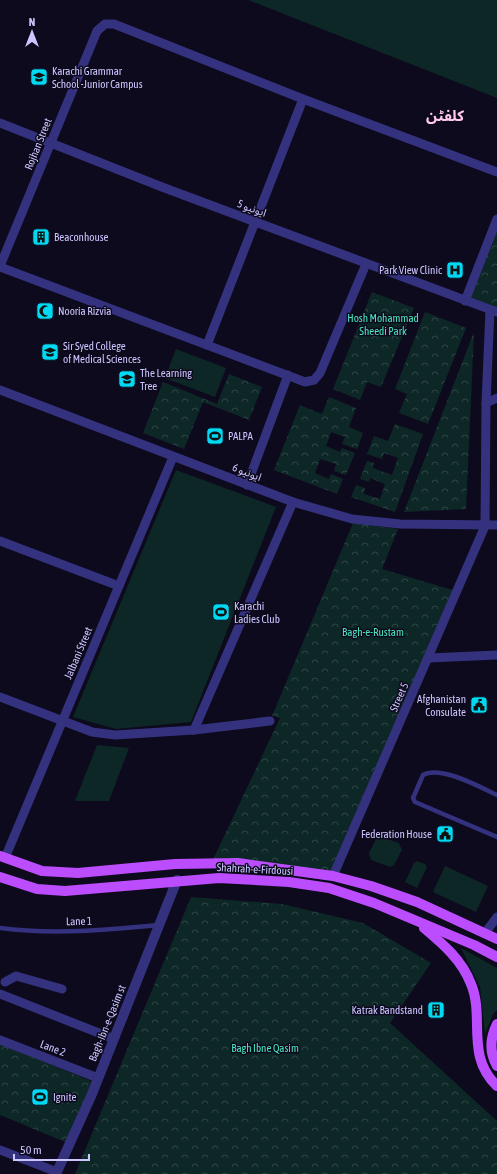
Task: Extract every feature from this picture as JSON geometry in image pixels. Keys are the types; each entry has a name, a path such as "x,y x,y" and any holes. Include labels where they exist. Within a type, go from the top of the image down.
{"main road":[{"name":"Shahrah-e-Firdousi","path":"2,857 42,871 78,873 175,864 238,863 333,876 371,886 417,902 497,939"},
{"name":"Shahrah-e-Firdousi","path":"0,877 37,889 65,891 177,880 219,878 289,882 330,888 374,903 474,945 497,957"},
{"path":"416,921 446,947 462,965 472,985 479,1054 490,1079 497,1086"},
{"path":"497,1024 492,1034 491,1047 497,1066"}],"street":[{"name":"Rojhan Street","path":"0,267 97,31 105,24 114,24 303,99"},
{"path":"208,345 254,221 303,99 497,172"},
{"name":"ایونیو 5","path":"0,123 162,187 493,311"},
{"path":"465,300 497,219"},
{"path":"0,267 305,382 314,380 320,374 366,264"},
{"path":"485,526 486,403 493,311"},
{"path":"247,484 288,375"},
{"name":"ایونیو 6","path":"0,390 293,502 352,519 400,524 497,526"},
{"path":"486,403 497,398"},
{"name":"Jalbani Street","path":"2,857 62,721 172,457"},
{"path":"194,730 293,502"},
{"name":"Street 5","path":"333,876 430,658 456,591 485,526"},
{"path":"0,541 119,586"},
{"path":"430,658 497,655"},
{"path":"0,697 92,732 115,735 194,730 270,721"},
{"name":"Bagh-Ibn-e-Qasim st","path":"57,1173 114,1039 177,880"},
{"path":"485,933 497,917"},
{"path":"62,989 16,976 2,981 0,994 114,1039"},
{"name":"Lane 2","path":"0,1040 98,1078"},
{"path":"0,1150 57,1173"}],"lane":[{"path":"497,794 464,780 432,772 423,775 413,798 415,802 497,836"},
{"name":"Lane 1","path":"0,928 36,931 94,930 159,925"}],"green space":[{"path":"248,0 497,0 497,98"},
{"path":"497,222 497,312 465,300"},
{"name":"Hosh Mohammad Sheedi Park","path":"372,292 414,308 381,387 367,382 360,400 333,389"},
{"path":"425,312 466,328 428,424 399,413 407,394 395,389"},
{"path":"474,332 466,509 404,512"},
{"path":"176,349 226,368 215,397 165,378"},
{"path":"229,374 262,387 249,420 203,402 184,449 143,433 163,382 217,404"},
{"path":"329,397 356,408 349,427 363,433 357,449 342,444 345,437 331,432 326,446 340,452 342,448 355,453 346,475 334,471 336,464 320,459 315,473 329,479 331,474 343,479 337,494 274,470 300,405 322,414"},
{"path":"395,424 423,434 395,512 351,497 356,485 365,488 364,494 380,499 385,484 370,478 369,482 360,479 367,461 374,463 373,468 392,475 398,458 384,453 382,459 367,454 374,436 388,441"},
{"path":"176,470 276,507 191,722 116,729 73,717"},
{"name":"Bagh-e-Rustam","path":"353,523 398,529 382,569 456,591 333,876 211,864 280,718 272,716"},
{"path":"97,745 129,748 109,801 75,801"},
{"path":"381,837 399,843 402,850 394,865 390,867 371,860 369,853 376,839"},
{"path":"417,861 425,864 427,867 417,888 405,882 414,863"},
{"path":"445,866 488,886 476,912 433,892"},
{"name":"Bagh Ibne Qasim","path":"191,897 282,904 363,923 431,963 390,1023 497,1121 497,1174 75,1174"},
{"path":"461,948 497,968 497,1010 493,1014 485,1034 480,987"},
{"name":"Ignite","path":"0,1044 96,1083 70,1144 0,1115"}],"place":[{"name":"Karachi Grammar School -Junior Campus","path":"39,77"},
{"name":"Beaconhouse","path":"41,237"},
{"name":"Park View Clinic","path":"455,270"},
{"name":"Nooria Rizvia","path":"45,311"},
{"name":"Sir Syed College of Medical Sciences","path":"50,352"},
{"name":"The Learning Tree","path":"127,379"},
{"name":"PALPA","path":"215,436"},
{"name":"Karachi Ladies Club","path":"221,612"},
{"name":"Afghanistan Consulate","path":"479,705"},
{"name":"Federation House","path":"445,834"},
{"name":"Katrak Bandstand","path":"436,1010"},
{"name":"Ignite","path":"40,1097"}],"district":[{"name":"کلفٹن","path":"445,115"}]}
